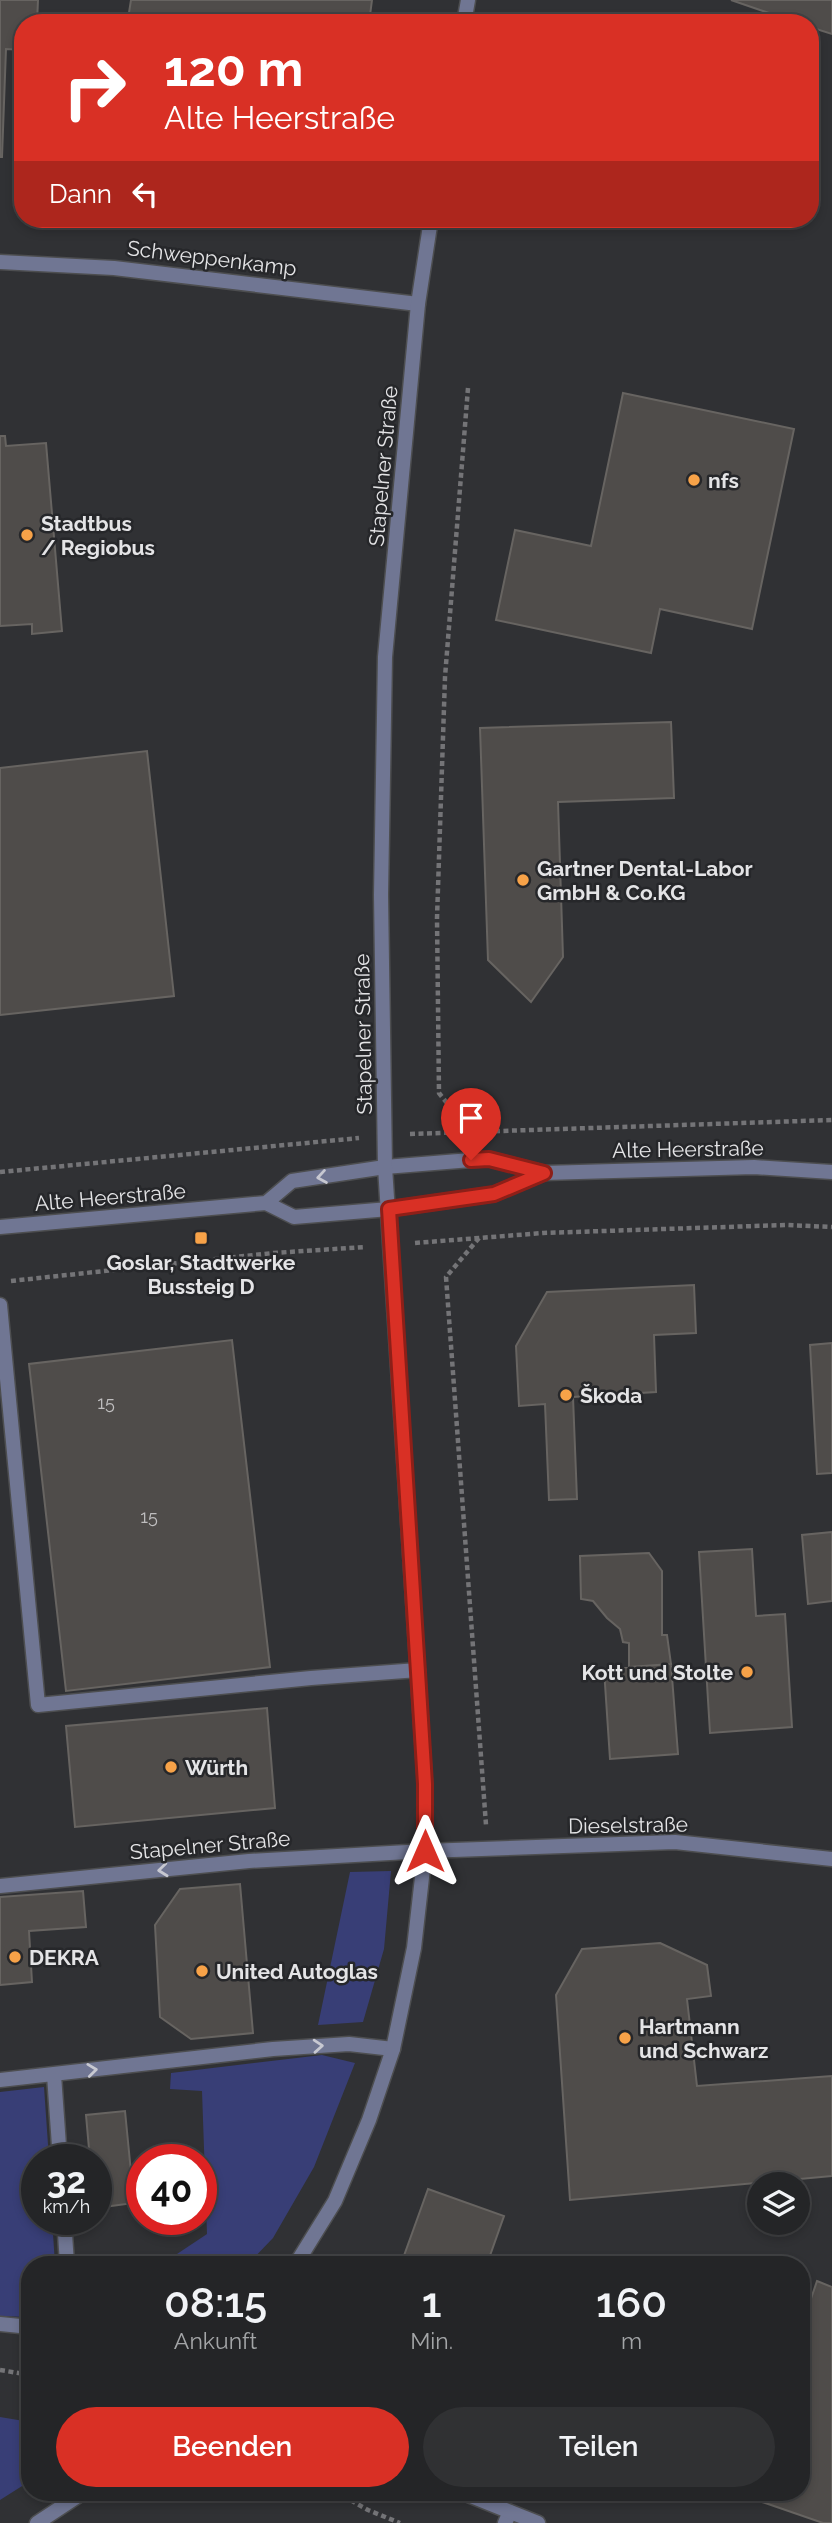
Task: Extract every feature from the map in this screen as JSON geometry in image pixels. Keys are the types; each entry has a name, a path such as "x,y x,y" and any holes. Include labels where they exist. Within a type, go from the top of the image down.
{"street":[{"name":"Stapelner Straße","path":"301,2256 335,2201 369,2120 393,2049 414,1948 425,1851 425,1784 385,1167 381,895 386,657 418,304 430,228"},
{"name":"Schweppenkamp","path":"0,262 114,268 418,304"},
{"name":"Alte Heerstraße","path":"266,1203 292,1181 385,1167 489,1159 544,1173 754,1167 832,1172"},
{"name":"Alte Heerstraße","path":"0,1227 266,1203 293,1217 389,1209 494,1194 544,1173"},
{"path":"0,1305 38,1705 418,1670"},
{"name":"Dieselstraße","path":"425,1851 675,1842 832,1859"},
{"name":"Stapelner Straße","path":"0,1886 249,1861 425,1851"},
{"path":"0,2080 273,2049 349,2044 393,2049"},
{"path":"54,2075 59,2144"},
{"path":"65,2235 66,2256"},
{"path":"0,2324 21,2326"},
{"path":"37,2523 70,2501"},
{"path":"478,2501 508,2517 538,2523"}],"path":[{"path":"468,388 445,677 437,918 439,1093 469,1130"},
{"path":"480,1238 446,1277 487,1850"},
{"path":"0,2370 21,2374"},
{"path":"352,2501 400,2523"}],"shaded area":[{"path":"391,1871 384,1949 363,2022 318,2025 350,1872"},
{"path":"322,2055 355,2063 314,2167 273,2238 256,2256 174,2256 206,2235 217,2235 217,2144 204,2144 202,2091 170,2089 171,2073"},
{"path":"44,2087 48,2144 21,2144 21,2235 53,2235 54,2256 21,2256 21,2317 0,2316 0,2092"},
{"path":"0,2417 21,2420 21,2487 0,2500"}],"building":[{"path":"0,0 38,0 37,14 14,14 14,49 6,49 0,157"},
{"path":"131,0 372,0 370,14 129,14"},
{"path":"731,0 832,0 832,34 819,30 819,14 772,14"},
{"name":"nfs","path":"623,393 794,429 752,629 660,609 651,653 496,620 515,530 591,546"},
{"name":"Stadtbus / Regiobus","path":"0,436 5,436 6,446 46,443 62,631 32,634 32,624 0,626"},
{"name":"Gartner Dental-Labor GmbH & Co.KG","path":"671,722 674,798 558,802 563,957 531,1002 488,960 480,728"},
{"path":"147,751 174,996 0,1015 0,768"},
{"name":"Škoda","path":"694,1285 696,1333 654,1335 656,1392 573,1397 577,1499 549,1500 545,1404 519,1406 516,1346 547,1292"},
{"path":"232,1340 270,1667 66,1691 29,1364"},
{"path":"832,1343 832,1473 817,1474 810,1345"},
{"path":"832,1532 832,1601 808,1604 802,1535"},
{"name":"Kott und Stolte","path":"752,1549 756,1616 785,1614 792,1727 710,1733 699,1552"},
{"path":"649,1553 662,1571 662,1635 667,1635 671,1664 629,1667 629,1643 623,1642 620,1629 593,1601 581,1599 580,1556"},
{"path":"671,1664 678,1754 610,1759 604,1669"},
{"path":"267,1708 275,1808 75,1827 66,1726"},
{"name":"United Autoglas","path":"240,1884 253,2033 191,2039 160,2017 155,1925 180,1889"},
{"name":"DEKRA","path":"83,1891 86,1927 29,1931 32,1982 0,1985 0,1897"},
{"name":"Hartmann und Schwarz","path":"660,1943 707,1965 711,1996 687,1999 697,2086 832,2076 832,2176 810,2178 810,2172 747,2172 747,2184 570,2200 556,1995 582,1949"},
{"path":"125,2111 128,2144 126,2144 126,2204 112,2206 112,2144 89,2144 86,2115"},
{"path":"428,2189 504,2216 490,2256 404,2256"},
{"path":"817,2281 832,2287 832,2523 823,2523 759,2501 810,2501 810,2302"}],"place":[{"name":"nfs","path":"694,480"},
{"name":"Stadtbus / Regiobus","path":"27,535"},
{"name":"Gartner Dental-Labor GmbH & Co.KG","path":"523,880"},
{"name":"Goslar, Stadtwerke Bussteig D","path":"201,1238"},
{"name":"Škoda","path":"566,1395"},
{"name":"Kott und Stolte","path":"747,1672"},
{"name":"Würth","path":"171,1767"},
{"name":"DEKRA","path":"15,1957"},
{"name":"United Autoglas","path":"202,1971"},
{"name":"Hartmann und Schwarz","path":"625,2038"}],"route":[{"path":"425,1851 425,1784 389,1209 494,1194 544,1173 489,1159 471,1160"}]}
